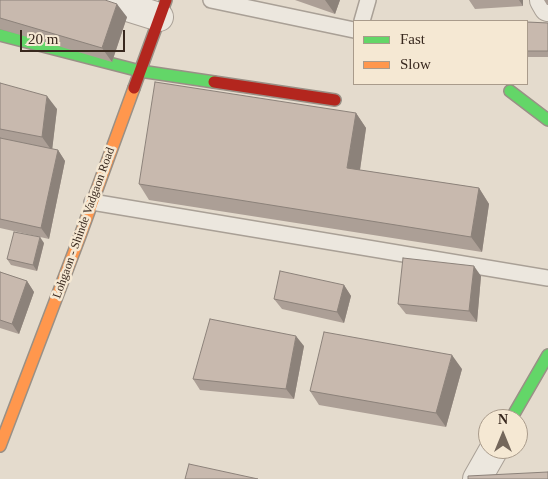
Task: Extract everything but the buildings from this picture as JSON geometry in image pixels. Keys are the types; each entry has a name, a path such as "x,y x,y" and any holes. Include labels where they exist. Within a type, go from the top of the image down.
{"street":[{"path":"105,0 162,9"},
{"path":"544,0 548,7"},
{"name":"Lohgaon - Shinde Vadgaon Road","path":"0,446 162,9"},
{"path":"0,35 140,71 335,100"},
{"path":"510,91 548,120"},
{"path":"517,409 548,355"},
{"path":"477,479 488,459"}],"lane":[{"path":"211,0 353,30"},
{"path":"362,20 368,0"},
{"path":"92,202 548,278"}],"traffic: fast":[{"path":"0,35 140,71 214,82"},
{"path":"510,91 548,120"},
{"path":"517,409 548,355"}],"traffic: slow":[{"path":"0,446 134,88"}],"traffic: jam":[{"path":"134,88 166,0"},
{"path":"214,82 335,100"}]}
